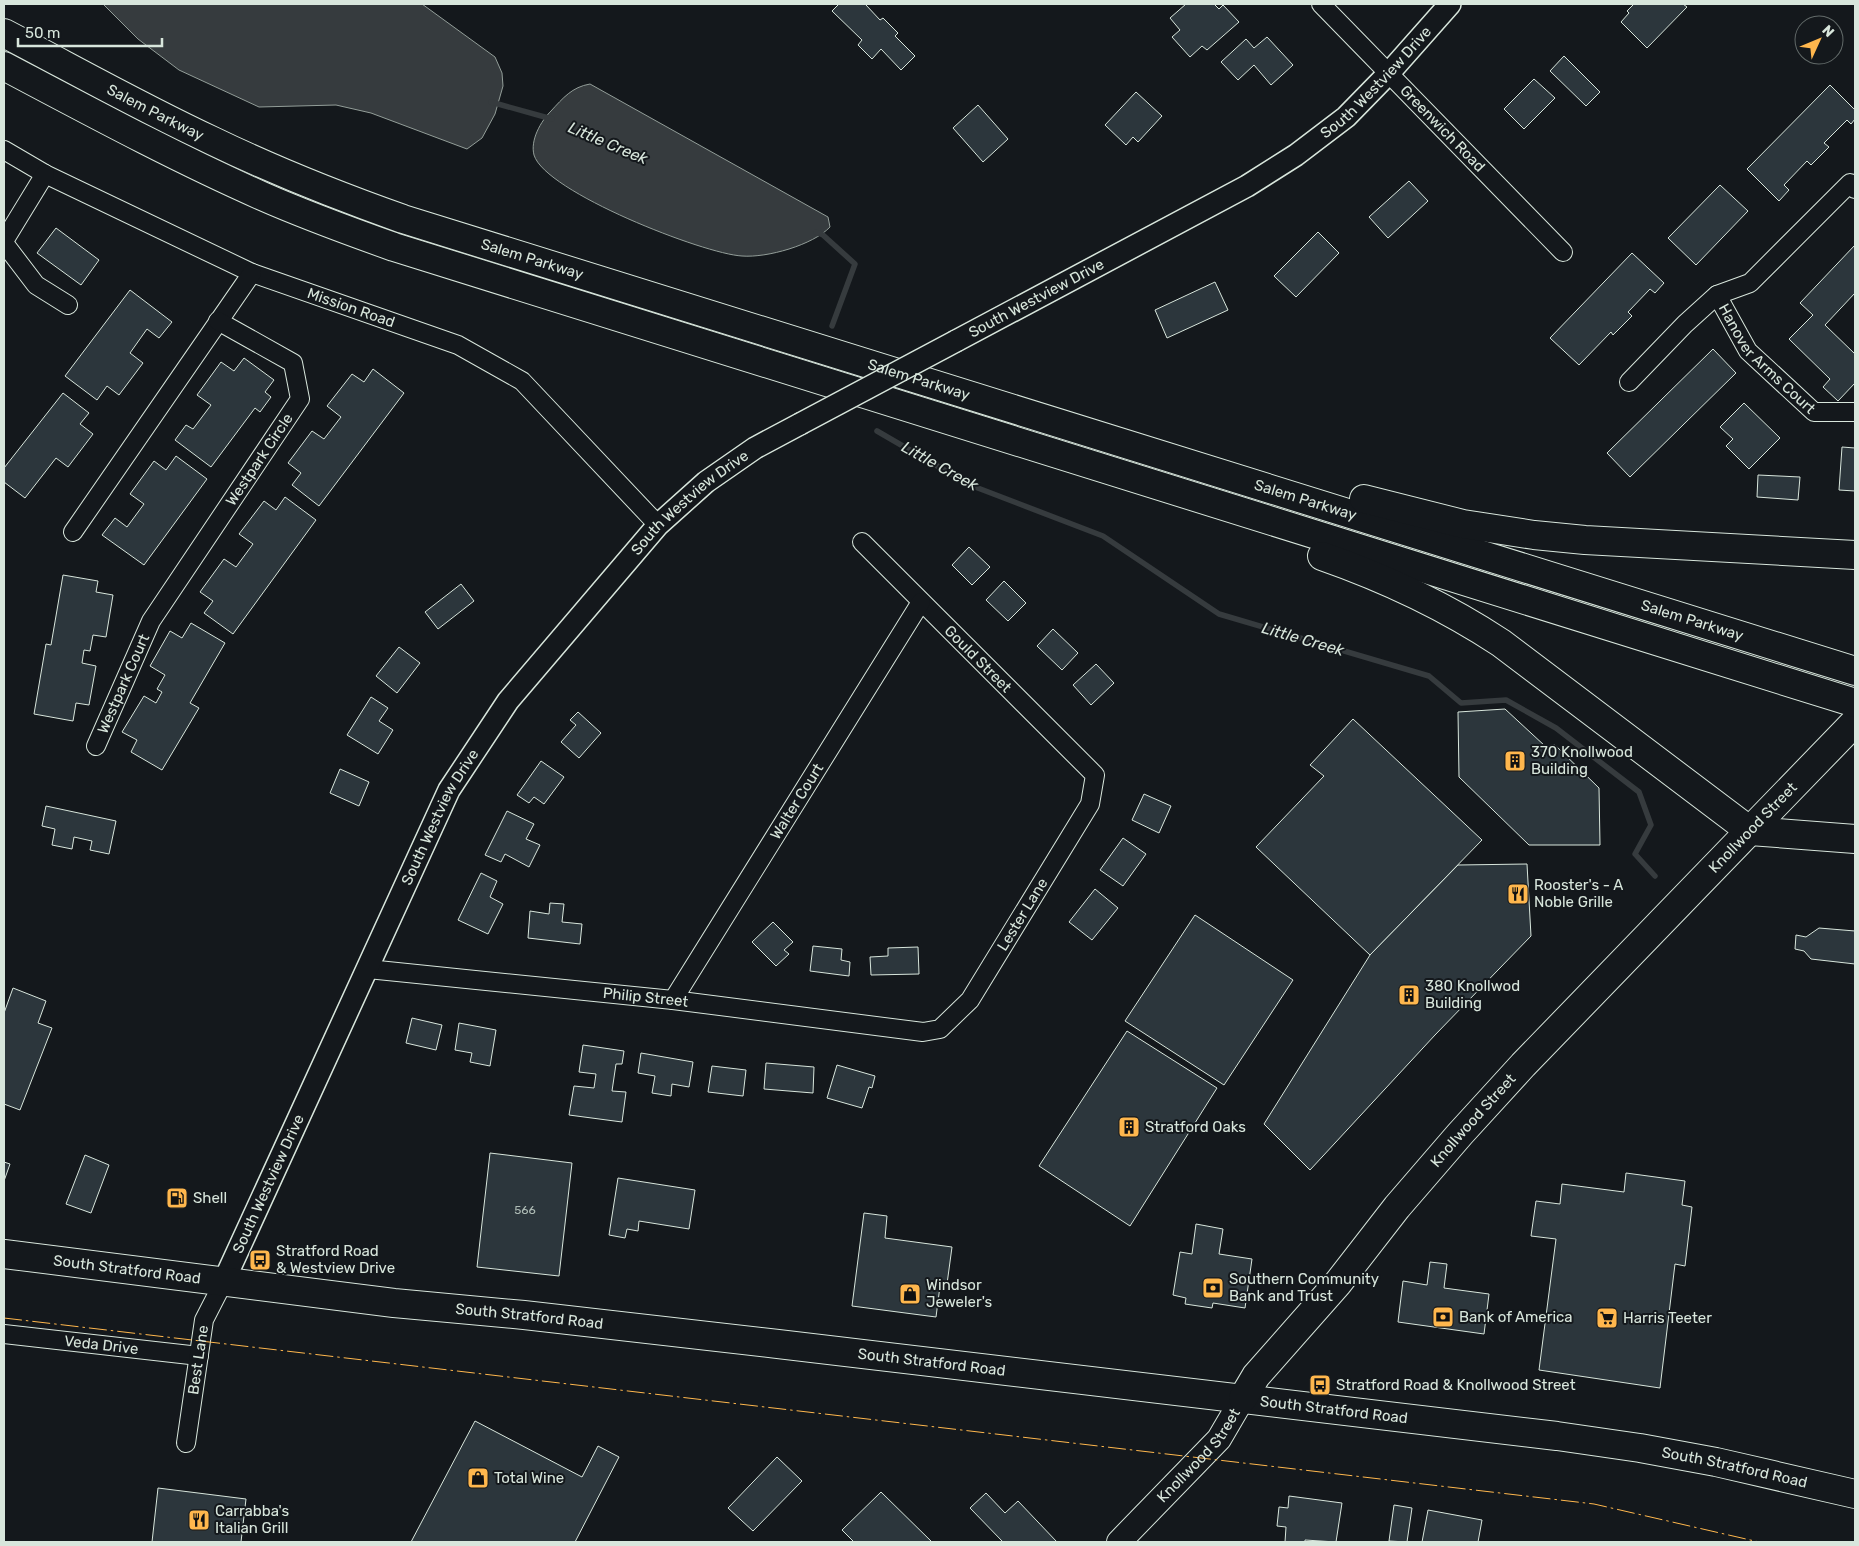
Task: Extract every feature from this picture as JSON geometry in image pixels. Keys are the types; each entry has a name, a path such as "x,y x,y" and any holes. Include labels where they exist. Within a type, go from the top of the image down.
{"main road":[{"name":"Salem Parkway","path":"4,32 212,141 340,196 478,243 1855,671"},
{"name":"Salem Parkway","path":"4,66 199,168 330,224 459,268 1855,703"},
{"path":"1226,474 1254,466 1381,504 1429,516 1463,524 1534,535 1585,540 1855,555"},
{"path":"1227,508 1246,529 1360,569 1441,606 1472,624 1750,831 1855,839"},
{"name":"Knollwood Street","path":"1119,1542 1219,1439 1256,1376 1338,1283 1404,1200 1460,1134 1522,1066 1855,722"},
{"name":"South Stratford Road","path":"4,1254 223,1283 386,1302 524,1315 1243,1398 1640,1448 1726,1464 1855,1494"}],"street":[{"name":"Greenwich Road","path":"1321,4 1563,252"},
{"name":"South Westview Drive","path":"223,1283 450,790 508,702 658,524 706,482 756,448 1247,186 1296,155 1346,117 1389,73 1450,4"},
{"name":"Mission Road","path":"4,150 45,174 252,273 458,345 522,382 658,524"},
{"path":"45,174 4,242 36,285 68,305"},
{"name":"Hanover Arms Court","path":"1629,382 1685,324 1717,295 1750,283 1850,183 1855,188"},
{"path":"73,532 252,273"},
{"name":"Hanover Arms Court","path":"1717,295 1748,351 1814,412 1855,412"},
{"name":"Westpark Circle","path":"151,621 300,399 293,363 218,321"},
{"name":"Gould Street","path":"862,542 1095,775"},
{"name":"Walter Court","path":"673,1000 921,602"},
{"name":"Westpark Court","path":"96,746 151,621"},
{"name":"Lester Lane","path":"923,1032 940,1029 970,1000 1090,804 1095,775"},
{"name":"Philip Street","path":"368,969 673,1000 923,1032"},
{"name":"Best Lane","path":"186,1442 204,1320 223,1283"},
{"name":"Veda Drive","path":"4,1334 199,1356"}],"water":[{"path":"103,4 422,4 495,57 502,73 503,86 495,114 482,138 467,149 371,113 336,105 259,107 179,70 138,39"},
{"path":"590,84 828,217 830,227 813,239 789,249 764,255 742,256 695,245 662,233 595,203 566,186 545,170 534,155 535,137 547,115 564,98 573,90"}],"building":[{"path":"839,4 867,4 880,20 883,18 898,33 895,36 915,56 901,70 881,49 872,59 858,45 862,40 832,11"},
{"path":"1186,4 1214,4 1219,9 1223,5 1239,22 1207,50 1202,46 1190,57 1172,37 1180,30 1170,18"},
{"path":"1634,4 1683,4 1687,7 1647,48 1621,22 1629,13 1627,11"},
{"path":"1267,37 1293,65 1271,85 1254,65 1238,80 1221,62 1246,39 1254,48"},
{"path":"1564,56 1600,92 1586,106 1550,71"},
{"path":"1534,79 1555,98 1524,129 1504,109"},
{"path":"1830,85 1855,110 1855,119 1851,124 1847,120 1824,143 1829,147 1811,165 1807,161 1784,185 1789,190 1779,201 1747,169"},
{"path":"1136,92 1162,116 1138,142 1133,137 1126,145 1105,125"},
{"path":"978,105 1008,139 983,162 953,128"},
{"path":"1409,181 1428,201 1388,238 1369,217"},
{"path":"1720,185 1748,211 1696,265 1668,238"},
{"path":"56,228 99,260 81,285 37,253"},
{"path":"1318,232 1339,253 1296,297 1274,276"},
{"path":"1855,245 1855,293 1825,325 1855,354 1855,383 1838,401 1823,387 1830,379 1789,339 1813,315 1800,303"},
{"path":"1632,253 1664,283 1655,293 1650,289 1628,312 1632,316 1613,335 1611,332 1579,365 1550,338"},
{"path":"1215,282 1228,310 1167,338 1155,310"},
{"path":"130,290 172,322 159,338 147,329 130,353 143,363 119,395 107,386 97,400 65,376"},
{"path":"1713,349 1736,373 1630,477 1607,453"},
{"path":"244,358 274,380 265,392 271,397 260,412 255,408 211,467 175,440 186,425 193,429 211,405 197,395 221,362 234,371"},
{"path":"373,369 404,393 319,506 292,485 301,473 288,463 312,431 324,439 341,417 327,406 352,374 364,382"},
{"path":"63,393 89,413 80,424 93,434 68,467 56,458 25,498 4,482 4,468"},
{"path":"1744,403 1780,438 1749,469 1726,446 1733,439 1720,427"},
{"path":"1842,447 1855,448 1855,491 1839,490"},
{"path":"176,456 207,479 144,565 102,535 115,518 127,527 144,504 130,494 154,461 166,470"},
{"path":"1758,475 1800,477 1798,500 1757,497"},
{"path":"285,497 316,520 233,634 204,613 213,601 200,592 224,559 236,567 253,544 239,534 264,501 276,510"},
{"path":"969,547 990,567 972,585 952,565"},
{"path":"63,575 98,581 96,592 113,595 106,637 93,635 90,651 84,650 82,663 96,666 89,705 76,703 73,721 34,714 46,644 51,645"},
{"path":"1004,581 1026,603 1008,621 986,600"},
{"path":"461,584 474,601 438,629 425,612"},
{"path":"191,623 225,643 190,703 199,708 162,770 131,752 137,740 122,732 144,696 156,703 162,692 157,689 165,675 150,666 170,631 182,638"},
{"path":"1053,629 1078,653 1062,670 1037,646"},
{"path":"399,647 420,663 397,693 376,676"},
{"path":"1096,664 1114,683 1091,705 1073,685"},
{"path":"371,697 388,708 379,721 393,730 378,754 347,735"},
{"name":"370 Knollwood Building","path":"1505,709 1545,746 1555,745 1599,788 1600,845 1529,845 1459,777 1458,712"},
{"path":"578,712 601,733 579,758 561,742 576,725 570,720"},
{"path":"1353,719 1482,840 1370,955 1256,847 1324,776 1310,765"},
{"path":"541,761 564,777 544,804 534,797 529,803 517,795"},
{"path":"340,769 369,782 359,806 330,793"},
{"path":"1144,794 1171,806 1159,833 1132,820"},
{"path":"46,806 116,821 109,854 90,850 92,841 74,837 72,849 52,845 55,829 42,826"},
{"path":"507,811 534,824 526,839 540,845 529,867 505,854 501,862 485,855"},
{"path":"1123,838 1146,854 1123,886 1100,870"},
{"name":"380 Knollwod Building","path":"1527,864 1531,936 1435,1035 1310,1170 1264,1124 1370,955 1458,865"},
{"path":"481,873 497,881 490,897 503,904 488,934 458,920"},
{"path":"1095,889 1118,908 1092,940 1069,922"},
{"path":"550,903 564,904 562,922 582,924 580,944 528,938 530,911 549,914"},
{"path":"1195,915 1293,980 1224,1085 1125,1021"},
{"path":"773,922 793,942 784,950 789,954 776,966 752,942"},
{"path":"1819,928 1855,931 1855,964 1811,959 1804,951 1795,949 1796,935 1806,937"},
{"path":"813,946 842,949 841,960 850,962 849,976 810,971"},
{"path":"918,947 919,974 871,975 870,957 888,956 888,948"},
{"path":"13,988 46,1001 38,1023 52,1028 20,1110 4,1104 4,1013"},
{"path":"412,1018 442,1025 436,1050 406,1043"},
{"path":"459,1023 496,1030 490,1066 470,1062 472,1053 455,1050"},
{"name":"Stratford Oaks","path":"1127,1031 1217,1088 1130,1226 1039,1166"},
{"path":"583,1045 624,1051 622,1064 616,1064 612,1091 626,1092 622,1122 569,1115 574,1086 594,1088 596,1074 579,1072"},
{"path":"641,1053 693,1062 689,1087 672,1084 671,1096 652,1093 655,1076 638,1073"},
{"path":"766,1063 814,1067 813,1093 764,1089"},
{"path":"837,1065 875,1076 872,1088 869,1087 862,1108 827,1098"},
{"path":"712,1066 746,1070 743,1096 708,1092"},
{"path":"490,1153 572,1163 559,1276 477,1267"},
{"path":"85,1155 109,1165 91,1213 66,1204"},
{"path":"4,1162 10,1164 4,1181"},
{"name":"Harris Teeter","path":"1626,1173 1685,1181 1682,1205 1692,1207 1685,1266 1675,1264 1660,1388 1539,1370 1556,1239 1531,1236 1536,1201 1560,1204 1562,1184 1624,1192"},
{"path":"618,1178 695,1190 689,1229 639,1221 638,1231 627,1229 625,1238 609,1235"},
{"path":"864,1213 887,1216 885,1238 952,1247 947,1284 940,1286 936,1317 852,1306"},
{"path":"1196,1224 1223,1229 1219,1254 1252,1259 1245,1308 1213,1303 1212,1308 1185,1304 1186,1298 1173,1295 1180,1252 1192,1254"},
{"path":"1430,1262 1447,1264 1444,1288 1489,1294 1484,1334 1398,1322 1403,1281 1427,1285"},
{"path":"475,1421 582,1477 598,1446 619,1457 575,1542 411,1542"},
{"path":"777,1457 802,1481 753,1531 728,1508"},
{"name":"Carrabba's Italian Grill","path":"158,1488 246,1499 241,1542 152,1542"},
{"path":"881,1492 932,1542 854,1542 842,1530"},
{"path":"986,1493 1005,1513 1018,1501 1057,1542 1003,1542 970,1508"},
{"path":"1289,1496 1342,1503 1336,1542 1305,1540 1305,1542 1285,1542 1286,1527 1277,1526 1279,1507 1288,1508"},
{"path":"1394,1505 1412,1508 1407,1542 1389,1541"},
{"path":"1428,1510 1482,1520 1478,1542 1422,1542"}],"waterway":[{"name":"Little Creek","path":"491,102 552,119"},
{"name":"Little Creek","path":"816,232 823,235 855,264 832,326"},
{"name":"Little Creek","path":"877,431 970,485 1103,536 1219,614 1429,676 1461,703 1506,700 1556,728 1639,792 1651,825 1635,854 1655,876"}],"power":[{"path":"4,1318 1594,1504 1759,1542"}],"place":[{"name":"370 Knollwood Building","path":"1515,761"},
{"name":"Rooster's - A Noble Grille","path":"1518,894"},
{"name":"380 Knollwod Building","path":"1409,995"},
{"name":"Stratford Oaks","path":"1129,1127"},
{"name":"Shell","path":"177,1198"},
{"name":"Stratford Road & Westview Drive","path":"260,1260"},
{"name":"Southern Community Bank and Trust","path":"1213,1288"},
{"name":"Windsor Jeweler's","path":"910,1294"},
{"name":"Bank of America","path":"1443,1317"},
{"name":"Harris Teeter","path":"1607,1318"},
{"name":"Stratford Road & Knollwood Street","path":"1320,1385"},
{"name":"Total Wine","path":"478,1478"},
{"name":"Carrabba's Italian Grill","path":"199,1520"}]}
